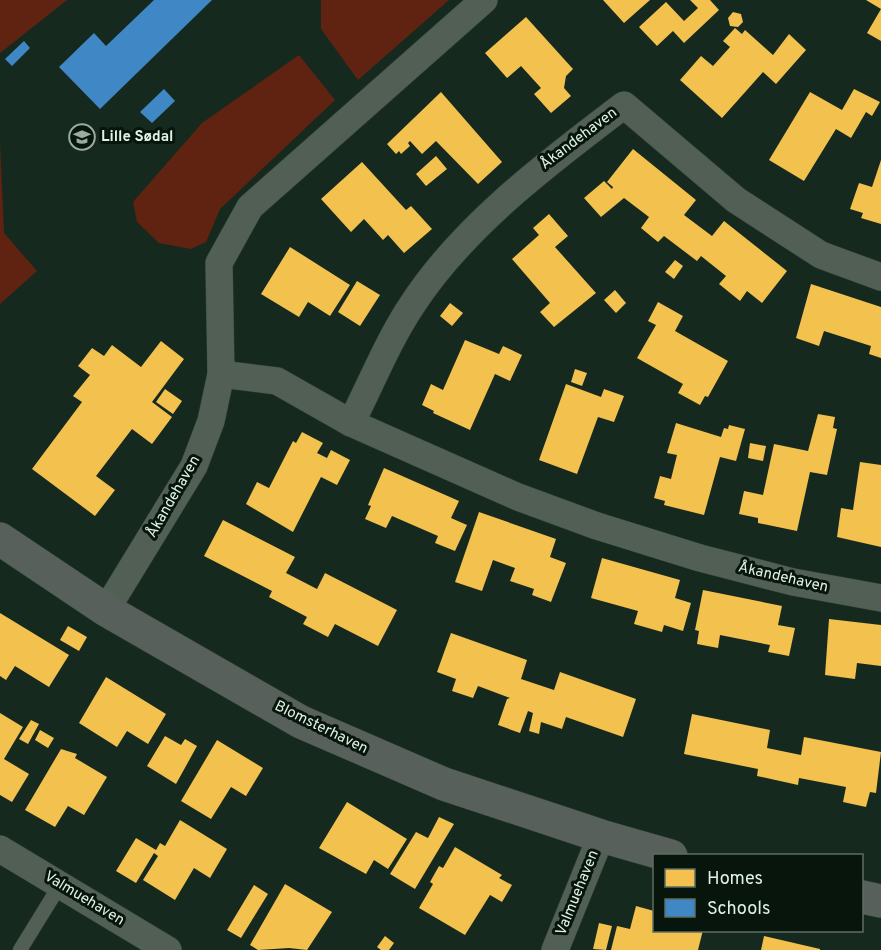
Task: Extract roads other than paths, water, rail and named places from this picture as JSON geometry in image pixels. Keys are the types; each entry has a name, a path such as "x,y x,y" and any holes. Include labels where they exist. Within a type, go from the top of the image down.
{"street":[{"name":"Åkandehaven","path":"106,610 194,466 211,420 221,374 219,263 250,207 484,0"},
{"name":"Åkandehaven","path":"351,423 412,305 463,242 533,174 624,105 736,200 821,255 881,277"},
{"name":"Åkandehaven","path":"221,374 277,381 351,423 518,497 597,526 700,558 793,582 881,598"},
{"name":"Blomsterhaven","path":"0,539 106,610 301,722 444,784 602,836 667,854"},
{"name":"Valmuehaven","path":"555,950 602,836"},
{"name":"Valmuehaven","path":"0,849 168,950"},
{"path":"863,897 881,901"}],"lane":[{"path":"20,950 60,885"}],"place":[{"name":"Lille Sødal","path":"82,137"}]}
